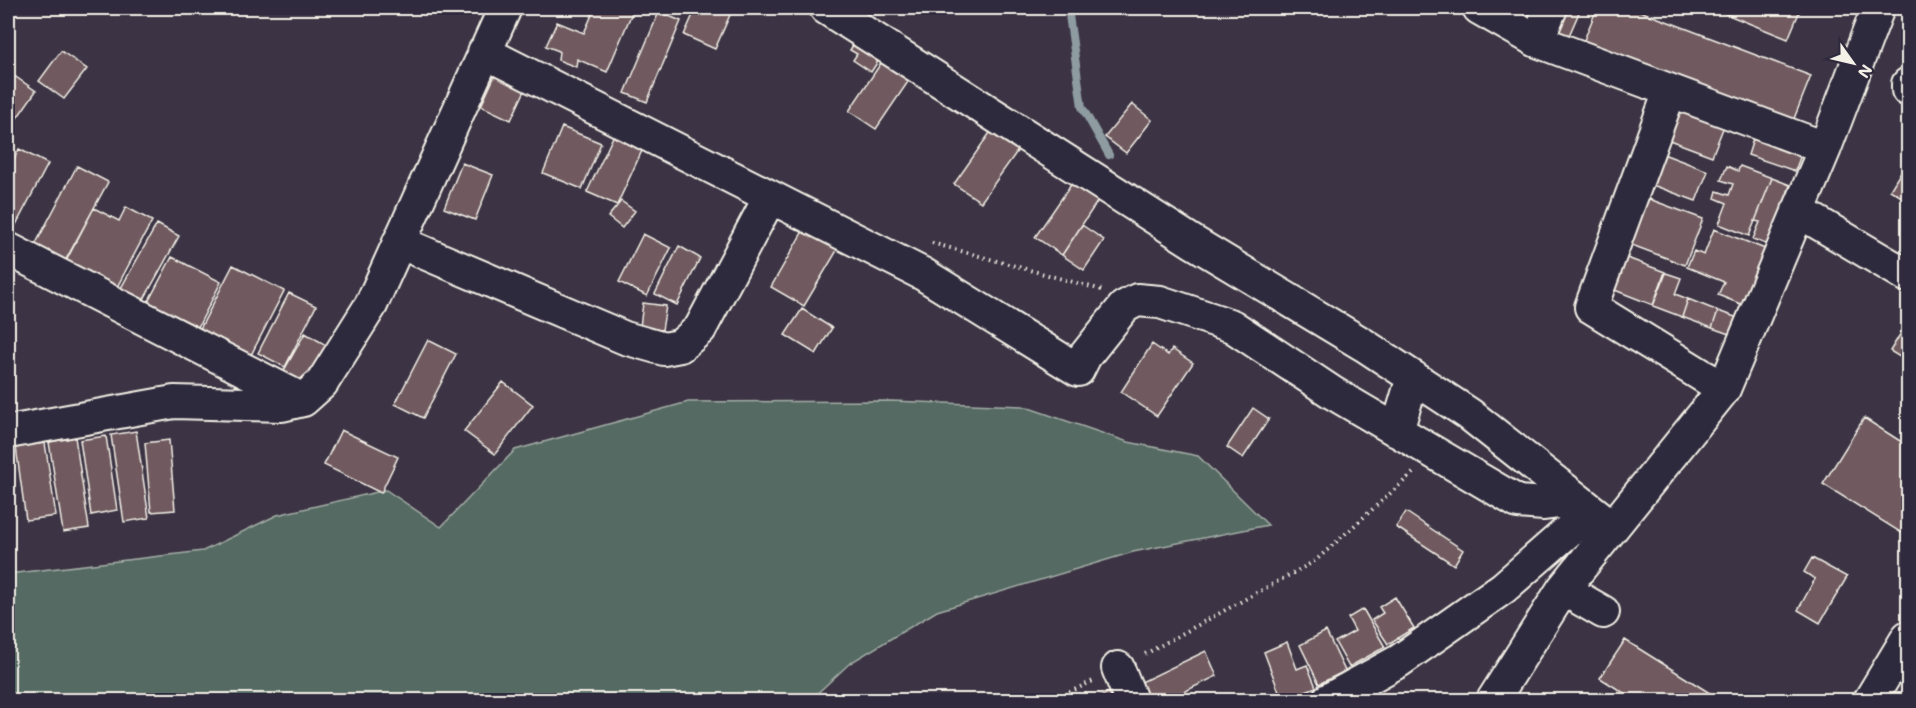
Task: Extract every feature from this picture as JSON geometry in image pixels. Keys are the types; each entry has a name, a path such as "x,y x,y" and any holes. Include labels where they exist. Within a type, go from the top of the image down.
{"street":[{"path":"8,432 174,402 282,405 303,400 322,383 371,305 505,8"},
{"path":"826,8 1193,242 1364,345 1469,414 1592,513"},
{"path":"1479,8 1537,41 1825,148"},
{"path":"1537,41 1551,8"},
{"path":"1328,700 1399,661 1503,588 1592,513 1724,389 1825,148 1878,8"},
{"path":"484,52 923,274 1078,370 1085,356 1124,307 1137,300 1160,302 1232,326 1286,363 1518,502 1544,504 1592,513"},
{"path":"1908,84 1908,90"},
{"path":"1670,90 1591,307 1724,389"},
{"path":"399,242 625,338 664,349 680,346 700,329 770,197"},
{"path":"1798,211 1908,276"},
{"path":"8,249 303,400"},
{"path":"1397,431 1413,378"},
{"path":"1493,700 1563,589 1592,513"},
{"path":"1563,589 1603,612"},
{"path":"1870,700 1908,637"},
{"path":"1118,668 1131,700"}],"path":[{"path":"931,242 1137,300"},
{"path":"1053,700 1118,668 1315,561 1436,454"}],"green space":[{"path":"891,401 1023,406 1128,442 1198,456 1268,525 1133,552 937,611 850,663 810,700 8,700 8,574 203,551 277,515 386,490 441,527 515,450 688,402"}],"building":[{"path":"595,8 634,8 607,72 577,59 576,67 558,60 559,51 546,46 557,22 584,33"},
{"path":"650,8 663,8 659,12"},
{"path":"696,8 733,8 715,49 684,35"},
{"path":"1560,8 1581,8 1567,40 1549,33"},
{"path":"1597,8 1632,8 1811,76 1791,126 1582,45"},
{"path":"1711,8 1801,8 1788,39"},
{"path":"659,12 681,21 647,102 625,93"},
{"path":"856,40 884,52 871,72 853,60 857,54 850,50"},
{"path":"61,51 87,69 64,99 39,81"},
{"path":"887,54 914,73 876,129 849,111"},
{"path":"497,71 528,84 511,120 481,106"},
{"path":"10,73 36,91 10,128 8,127"},
{"path":"1132,104 1152,120 1126,153 1105,137"},
{"path":"1675,108 1724,126 1712,156 1664,138"},
{"path":"618,126 645,144 617,205 587,192"},
{"path":"562,127 601,143 582,189 543,173"},
{"path":"994,127 1021,146 981,202 954,184"},
{"path":"1754,136 1802,152 1795,171 1748,155"},
{"path":"19,149 48,164 10,236 8,234 8,172"},
{"path":"1658,152 1708,171 1696,201 1647,183"},
{"path":"1908,160 1908,201 1890,190"},
{"path":"462,163 493,175 475,220 444,208"},
{"path":"77,166 108,182 63,265 33,249"},
{"path":"1727,166 1738,171 1740,166 1772,178 1749,236 1719,224 1727,203 1715,198 1717,191 1729,195 1733,184 1721,180"},
{"path":"1077,176 1103,193 1062,255 1035,237"},
{"path":"1772,178 1790,185 1771,246 1753,239 1760,222 1755,221"},
{"path":"1641,196 1703,219 1685,265 1624,242"},
{"path":"621,201 635,211 622,228 608,217"},
{"path":"126,207 152,221 117,287 66,261 94,208 119,221"},
{"path":"811,217 845,237 804,306 771,287"},
{"path":"157,224 179,236 143,301 121,288"},
{"path":"1082,225 1104,240 1084,270 1062,255"},
{"path":"1714,229 1765,249 1743,305 1718,295 1724,282 1687,267 1694,251 1704,255"},
{"path":"643,234 671,248 647,296 619,282"},
{"path":"679,246 700,258 677,305 655,294"},
{"path":"1619,255 1665,272 1653,305 1607,287"},
{"path":"172,257 221,282 198,327 148,302"},
{"path":"233,265 284,291 251,355 200,329"},
{"path":"1666,273 1681,278 1675,294 1688,299 1682,317 1653,306"},
{"path":"289,293 316,306 285,367 258,353"},
{"path":"1688,299 1718,311 1712,328 1682,317"},
{"path":"643,303 666,306 662,330 640,327"},
{"path":"802,309 832,328 816,354 785,335"},
{"path":"1718,311 1738,318 1732,335 1712,328"},
{"path":"1908,324 1908,362 1890,351"},
{"path":"305,333 326,345 304,386 282,374"},
{"path":"428,340 456,354 423,418 395,404"},
{"path":"1152,344 1168,355 1172,349 1193,363 1157,416 1121,392"},
{"path":"503,382 533,405 495,454 464,431"},
{"path":"1253,408 1269,419 1243,458 1227,447"},
{"path":"1864,418 1908,446 1908,537 1823,484"},
{"path":"341,430 398,457 381,493 324,465"},
{"path":"136,431 149,518 124,522 111,435"},
{"path":"106,436 117,510 91,515 80,440"},
{"path":"75,437 89,528 63,532 49,442"},
{"path":"169,440 175,510 151,512 145,443"},
{"path":"45,443 56,516 26,520 16,447"},
{"path":"1406,512 1463,550 1454,565 1396,527"},
{"path":"1812,558 1847,577 1820,623 1798,610 1815,579 1804,572"},
{"path":"1395,597 1414,628 1388,644 1372,620 1383,613 1379,607"},
{"path":"1363,609 1385,647 1349,667 1335,642 1355,631 1348,618"},
{"path":"1326,631 1345,671 1319,684 1300,645"},
{"path":"1625,640 1721,700 1635,700 1600,678"},
{"path":"1287,642 1297,669 1307,665 1316,687 1282,700 1264,652"},
{"path":"1206,651 1217,676 1167,700 1145,700 1137,684"},
{"path":"1110,692 1114,700 1092,700"}],"waterway":[{"path":"1068,8 1082,107 1109,155"}]}
